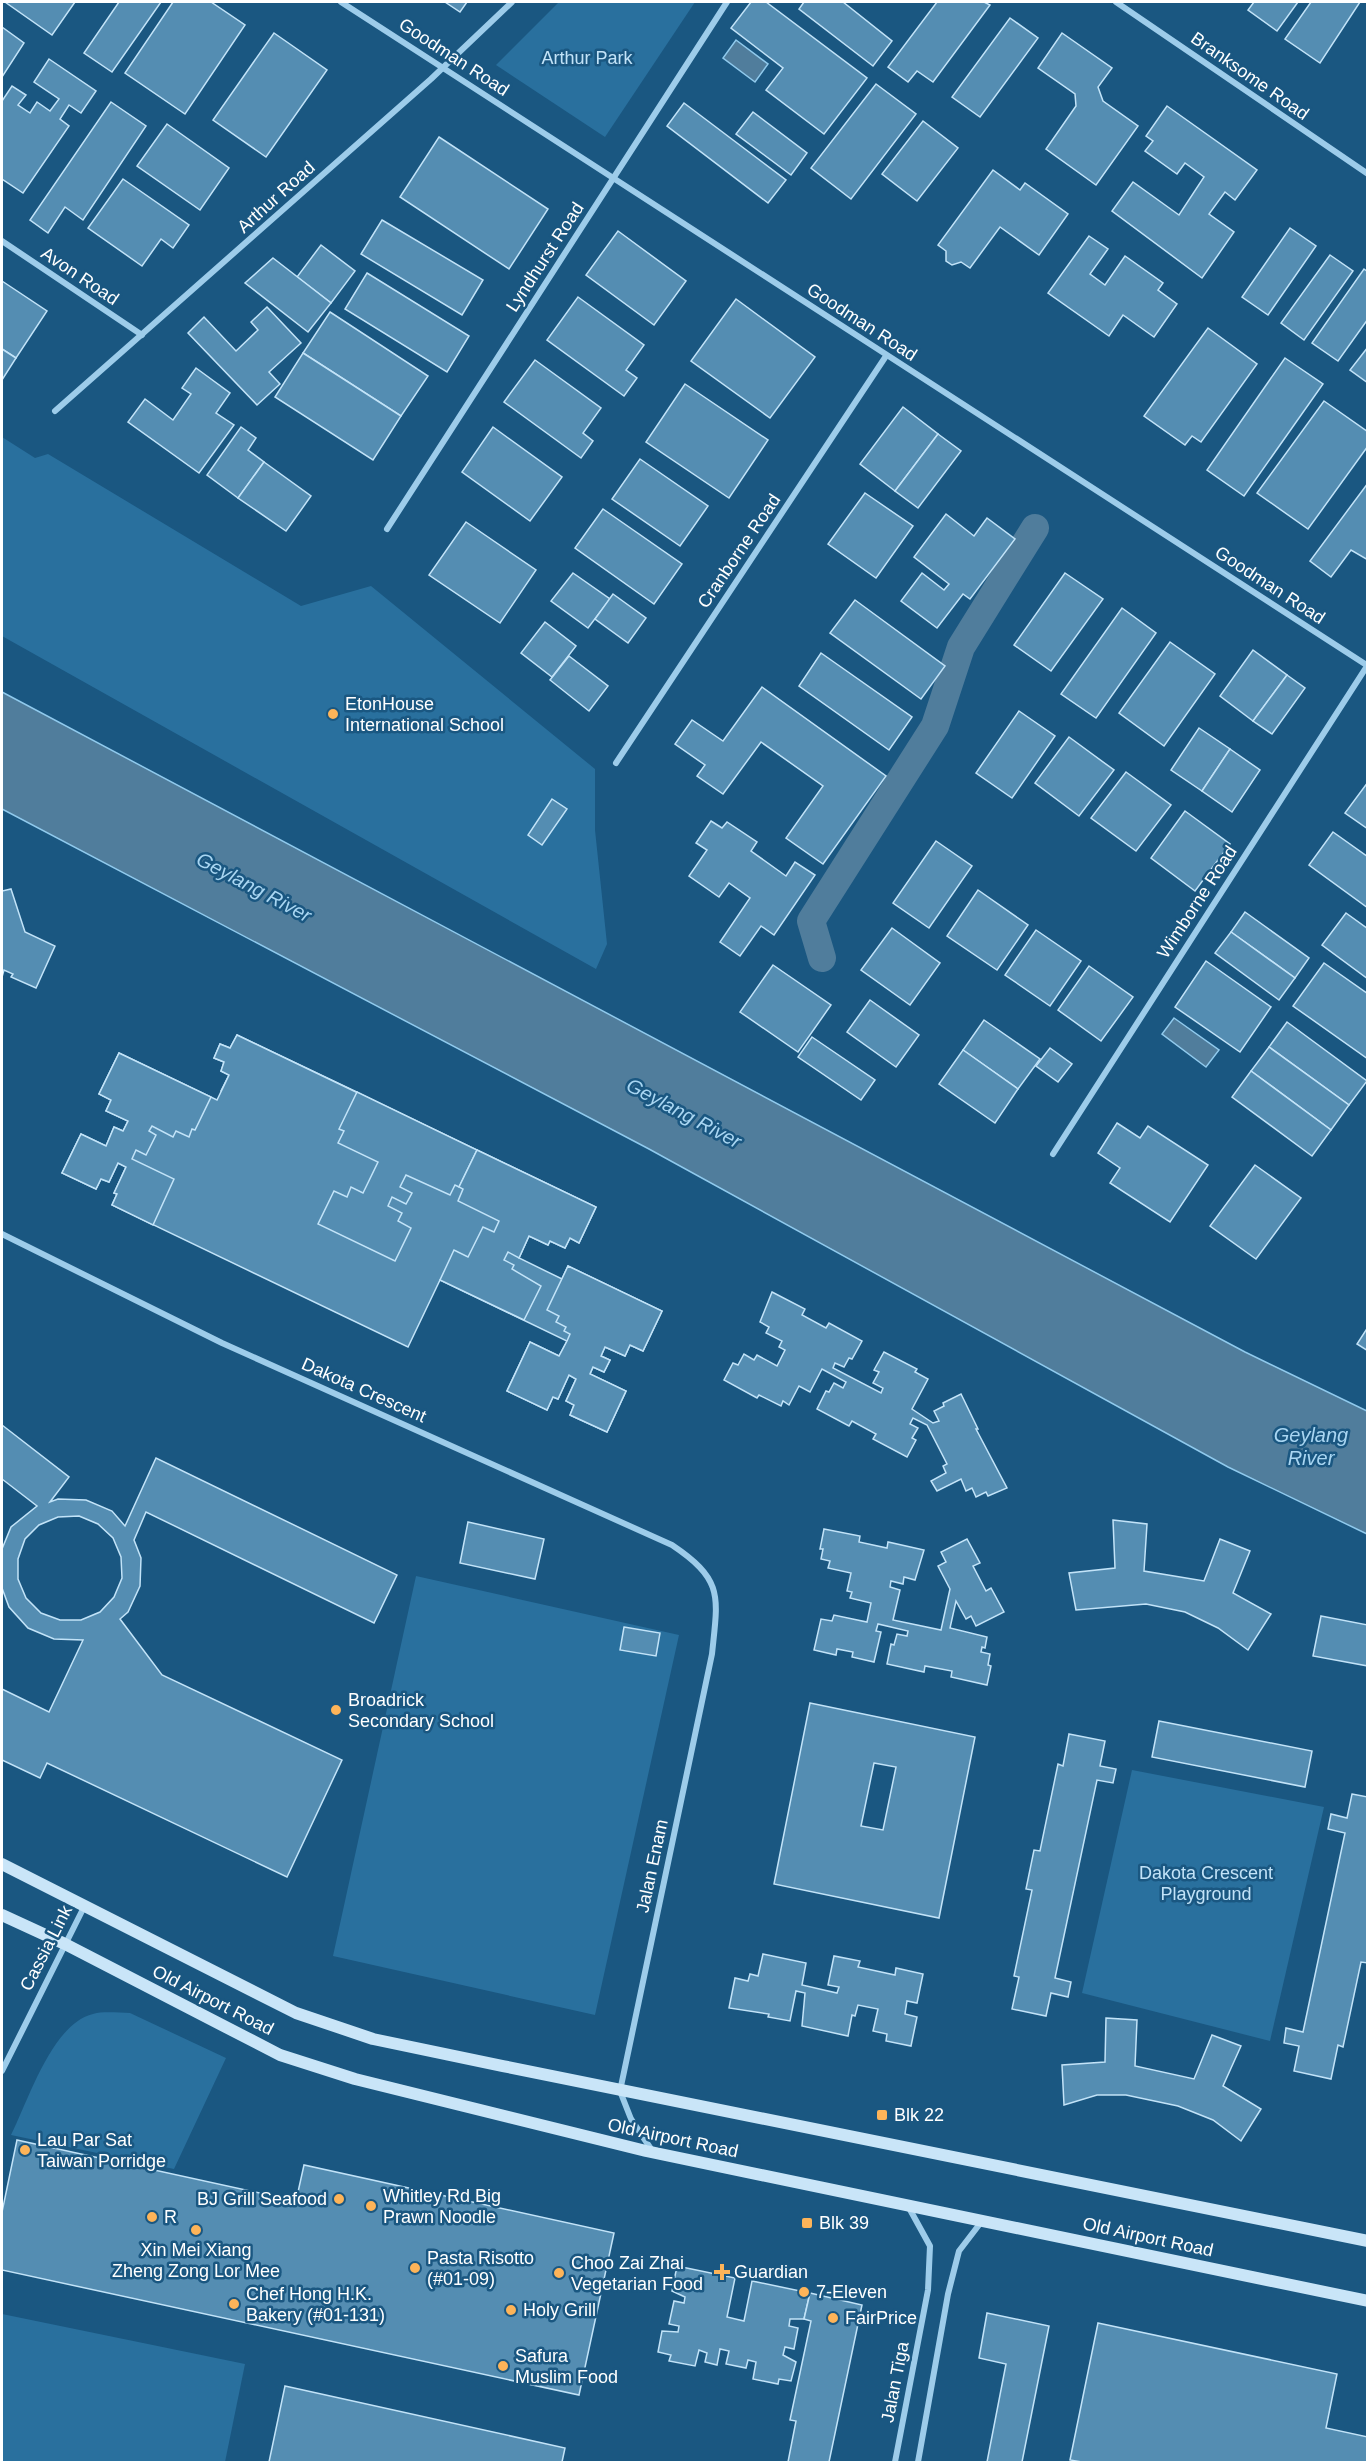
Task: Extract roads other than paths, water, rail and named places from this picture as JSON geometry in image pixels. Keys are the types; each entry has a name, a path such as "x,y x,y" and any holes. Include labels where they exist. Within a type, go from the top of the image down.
{"main road":[{"name":"Old Airport Road","path":"2,1864 85,1904 296,2013 335,2029 620,2091 1368,2241"},
{"name":"Old Airport Road","path":"2,1915 65,1944 280,2055 355,2079 653,2153 1368,2301"}],"street":[{"name":"Goodman Road","path":"341,2 1367,666"},
{"name":"Arthur Road","path":"55,411 444,68 512,2"},
{"name":"Lyndhurst Road","path":"387,528 727,2"},
{"name":"Branksome Road","path":"1116,2 1368,174"},
{"name":"Avon Road","path":"2,242 142,335"},
{"name":"Cranborne Road","path":"616,763 886,356"},
{"name":"Wimborne Road","path":"1053,1154 1367,666"},
{"name":"Dakota Crescent","path":"2,1234 222,1343 672,1545 695,1560 711,1577"},
{"name":"Jalan Enam","path":"620,2091 712,1654 717,1611 711,1577"},
{"name":"Cassia Link","path":"2,2071 85,1904"},
{"path":"620,2091 631,2119 653,2153"},
{"name":"Jalan Tiga","path":"895,2463 928,2290 930,2246 907,2206"},
{"name":"Jalan Tiga","path":"918,2463 953,2272 959,2251 982,2221"}],"water":[{"path":"736,40 768,64 755,82 723,58"},
{"name":"Geylang River","path":"2,692 1245,1352 1367,1411 1367,1534 1228,1467 649,1149 2,809"},
{"path":"1174,1018 1219,1050 1206,1067 1162,1034"}],"waterway":[{"path":"822,958 811,921 935,726 961,647 1035,528"}],"place":[{"name":"EtonHouse International School","path":"333,714"},
{"name":"Broadrick Secondary School","path":"336,1710"},
{"name":"Blk 22","path":"882,2115"},
{"name":"Lau Par Sat Taiwan Porridge","path":"25,2150"},
{"name":"BJ Grill Seafood","path":"339,2199"},
{"name":"Whitley Rd Big Prawn Noodle","path":"371,2206"},
{"name":"R","path":"152,2217"},
{"name":"Blk 39","path":"807,2223"},
{"name":"Xin Mei Xiang Zheng Zong Lor Mee","path":"196,2230"},
{"name":"Pasta Risotto (#01-09)","path":"415,2268"},
{"name":"Guardian","path":"722,2272"},
{"name":"Choo Zai Zhai Vegetarian Food","path":"559,2273"},
{"name":"7-Eleven","path":"804,2292"},
{"name":"Chef Hong H.K. Bakery (#01-131)","path":"234,2304"},
{"name":"Holy Grill","path":"511,2310"},
{"name":"FairPrice","path":"833,2318"},
{"name":"Safura Muslim Food","path":"503,2366"}],"park label":[{"name":"Arthur Park","path":"587,58"},
{"name":"Dakota Crescent Playground","path":"1206,1883"}]}
